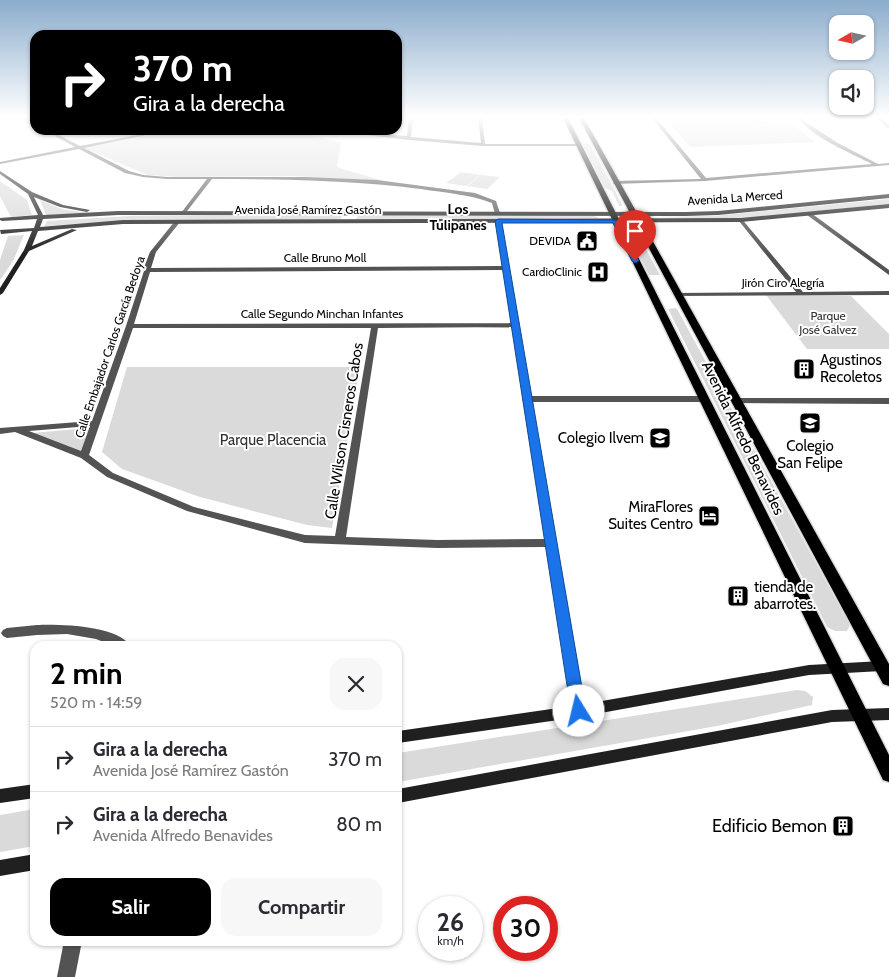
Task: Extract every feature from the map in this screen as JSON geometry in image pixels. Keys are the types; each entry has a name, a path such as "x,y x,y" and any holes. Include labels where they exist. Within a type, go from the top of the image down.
{"main road":[{"name":"Avenida Alfredo Benavides","path":"588,164 889,774"},
{"name":"Avenida Alfredo Benavides","path":"605,164 885,673"},
{"path":"0,172 30,193 62,206 118,213"},
{"path":"0,293 27,250 41,217 30,193"},
{"name":"Avenida La Merced","path":"635,217 718,212 889,196"},
{"name":"Avenida La Merced","path":"614,217 741,220 889,206"},
{"name":"Avenida José Ramírez Gastón","path":"1,218 118,213 614,217"},
{"path":"347,221 349,214"},
{"name":"Avenida José Ramírez Gastón","path":"1,234 36,228 123,222 347,221 497,217"},
{"path":"1,218 1,234"},
{"path":"27,250 75,230 123,222"},
{"path":"402,736 579,711 810,670 836,668 885,673"},
{"path":"402,795 832,716 889,714"},
{"path":"0,796 30,792"},
{"path":"0,868 30,863"}],"street":[{"path":"111,164 127,172 143,176 210,179 306,178 377,182 475,195 494,202 579,711"},
{"path":"692,164 705,180"},
{"path":"615,183 705,180 889,164"},
{"path":"184,213 210,179"},
{"path":"809,214 889,272"},
{"path":"741,220 801,294"},
{"name":"Calle Embajador Carlos García Bedoya","path":"84,456 130,326 146,270 154,252 177,222"},
{"name":"Calle Bruno Moll","path":"146,270 504,268"},
{"name":"Jirón Ciro Alegría","path":"678,295 889,293"},
{"name":"Calle Wilson Cisneros Cabos","path":"340,541 375,325"},
{"name":"Calle Segundo Minchan Infantes","path":"130,326 515,325"},
{"path":"526,399 703,399"},
{"path":"736,401 889,401"},
{"path":"0,431 96,423"},
{"path":"17,430 84,456 110,475 191,508 305,539 437,544 551,543"},
{"path":"7,633 49,629 85,632 103,636 114,641"},
{"path":"66,977 72,946"}],"green space":[{"path":"121,164 337,164 339,168 384,181 293,176 179,177 148,175"},
{"path":"592,164 600,164 623,206 619,206 612,191 605,188"},
{"path":"461,172 480,175 466,186 446,183"},
{"path":"481,175 500,177 487,189 467,186"},
{"path":"0,181 27,200 32,215 11,217 0,196"},
{"path":"889,199 889,204 740,219 650,217 713,216"},
{"path":"40,200 62,209 88,213 46,215"},
{"path":"130,216 341,216 342,218 336,220 138,220 45,226 47,221"},
{"path":"358,216 594,216 599,218 356,219"},
{"path":"625,227 634,227 660,275 649,275"},
{"path":"24,235 13,261 0,280 0,260 8,236"},
{"name":"Parque José Galvez","path":"766,295 851,296 889,334 889,349 807,349"},
{"path":"675,308 850,625 847,631 835,631 827,627 668,309"},
{"name":"Parque Placencia","path":"127,367 360,367 332,528 307,525 200,497 122,469 102,452"},
{"path":"89,428 81,452 32,433"},
{"path":"797,690 805,691 813,697 812,705 717,726 402,781 402,752"},
{"path":"30,810 30,847 0,852 0,815"}],"place":[{"name":"DEVIDA","path":"587,241"},
{"name":"CardioClinic","path":"598,272"},
{"name":"Agustinos Recoletos","path":"804,369"},
{"name":"Colegio San Felipe","path":"810,423"},
{"name":"Colegio Ilvem","path":"660,438"},
{"name":"MiraFlores Suites Centro","path":"709,516"},
{"name":"tienda de abarrotes.","path":"738,596"},
{"name":"Edificio Bemon","path":"843,826"}],"district":[{"name":"Los Tulipanes","path":"458,217"}],"route":[{"path":"579,711 504,268 498,221 616,221 635,261"}]}
